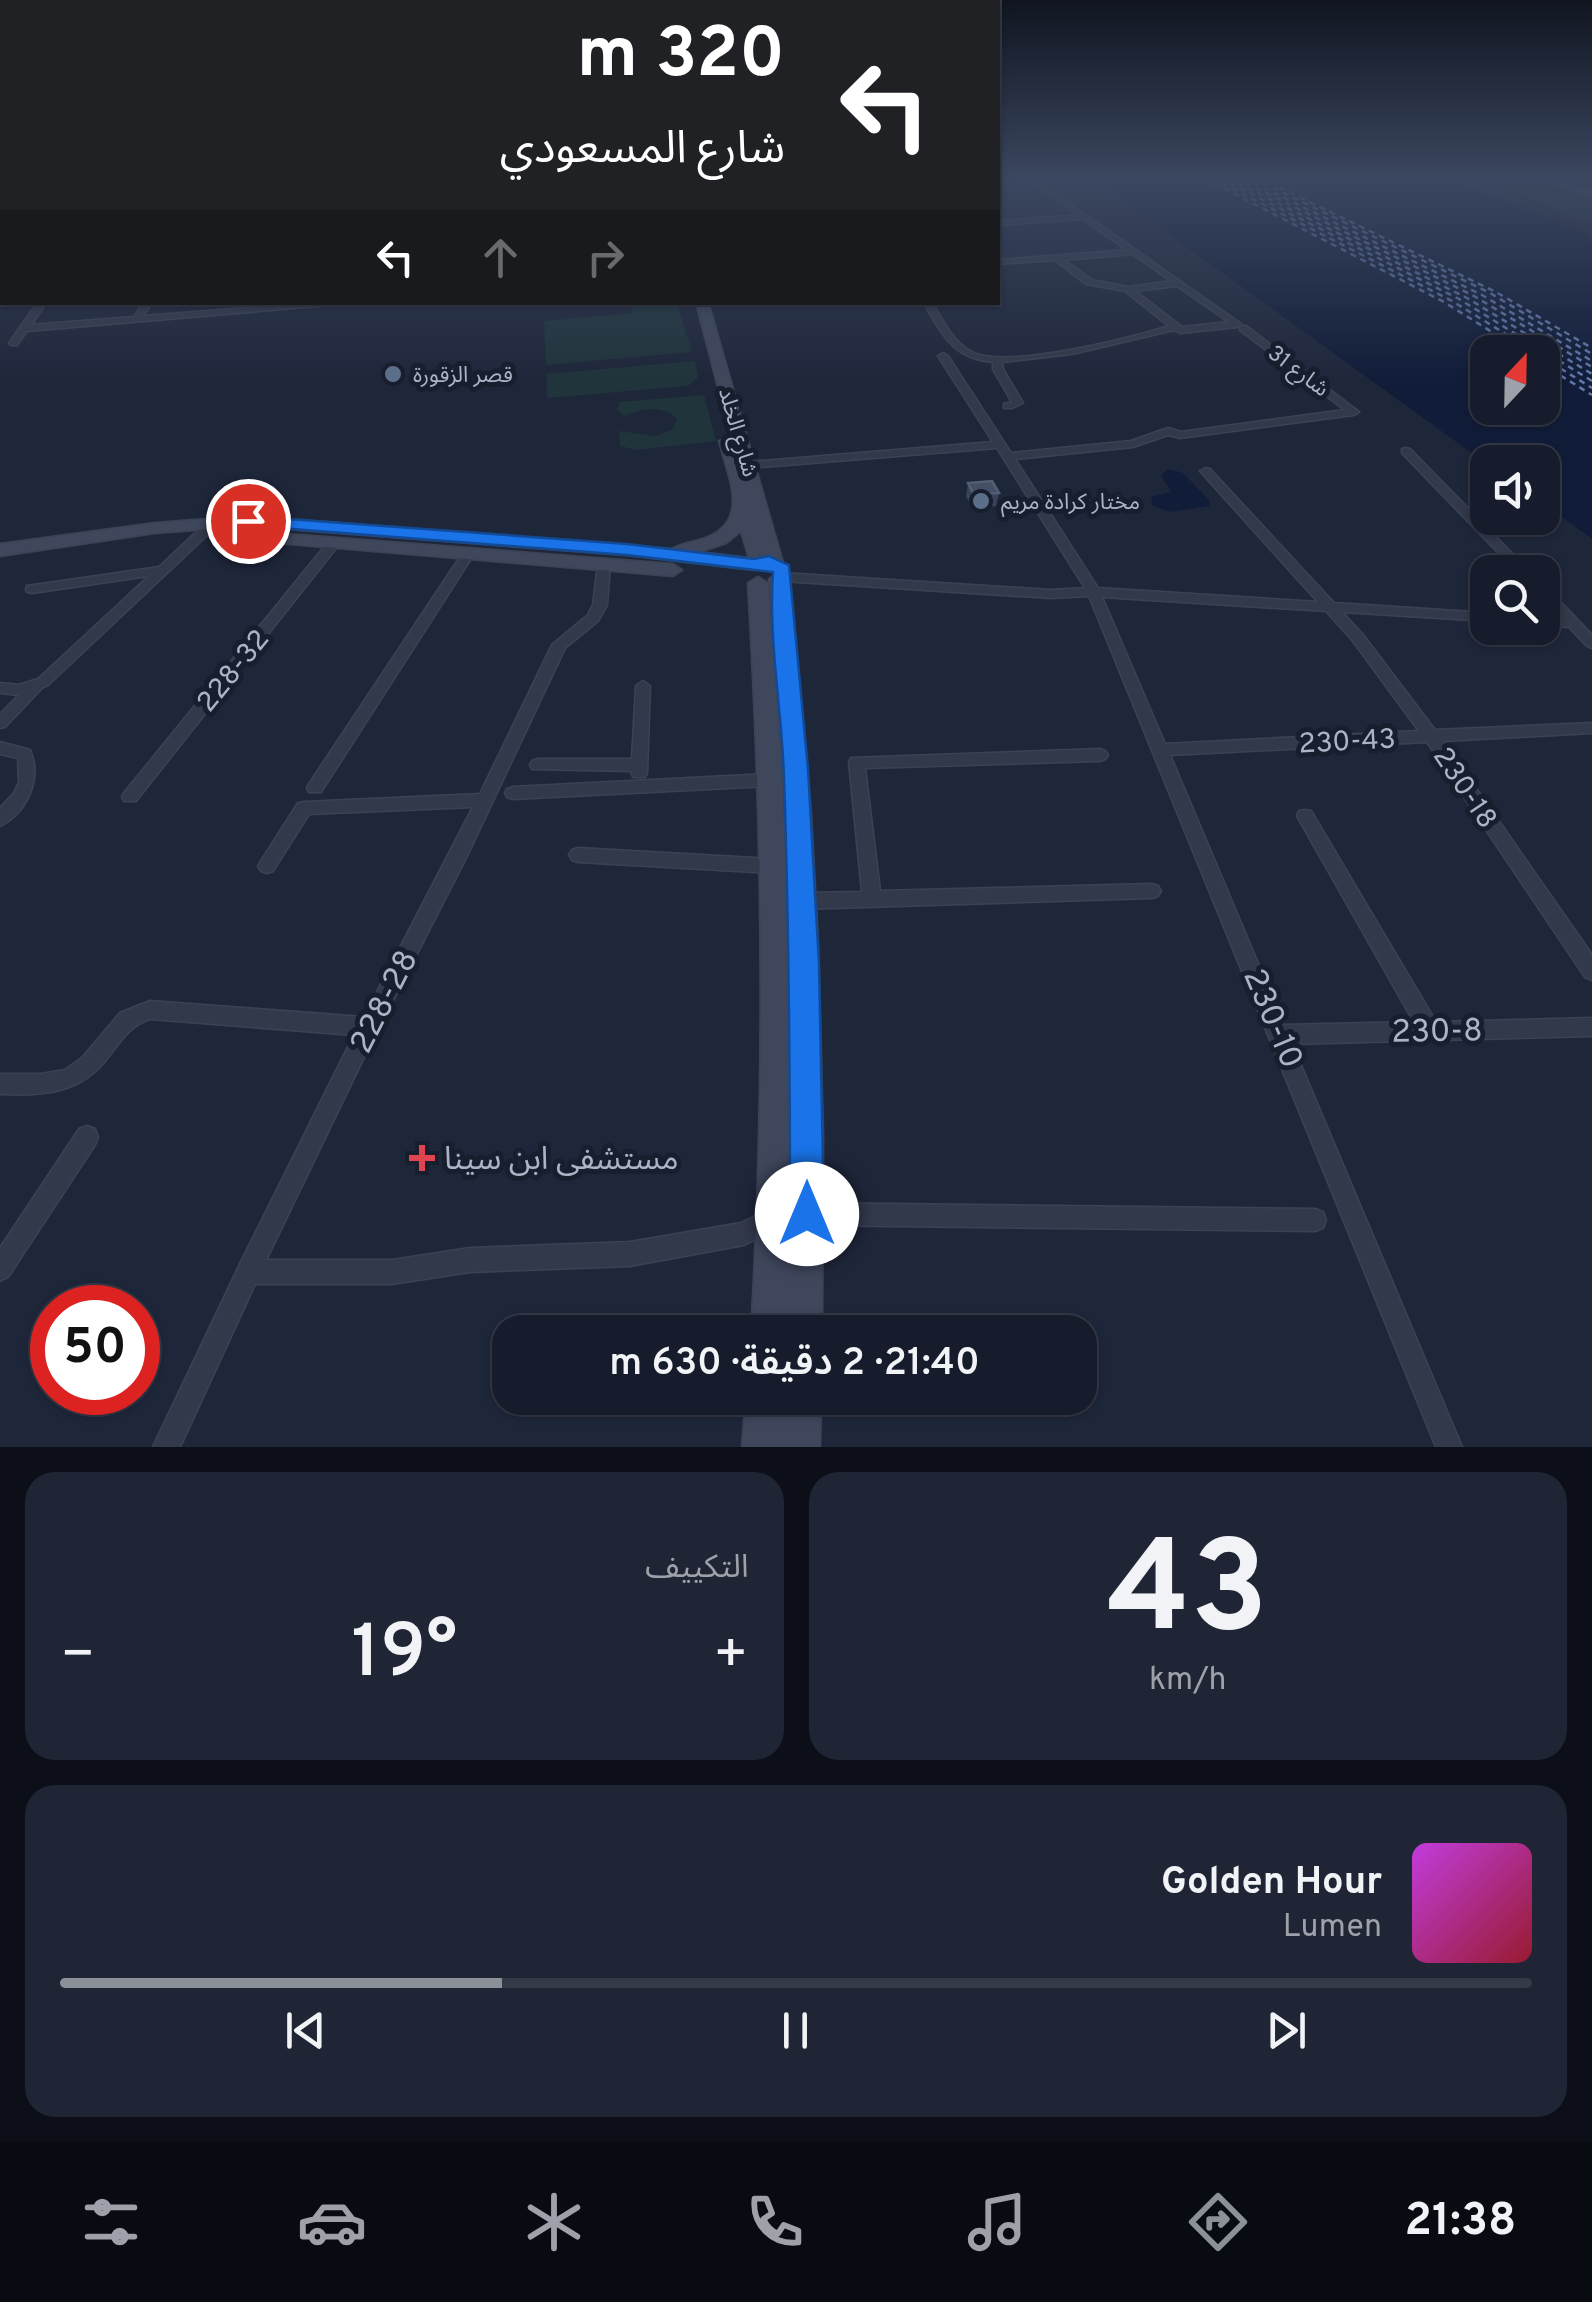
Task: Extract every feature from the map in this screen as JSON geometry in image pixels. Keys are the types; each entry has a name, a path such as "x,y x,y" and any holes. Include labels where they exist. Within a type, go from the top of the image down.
{"main road":[{"name":"شارع الخلد","path":"691,305 743,509 767,572 778,1061 770,1315"},
{"name":"شارع الخلد","path":"703,305 749,465 767,572 802,901 807,1214 804,1315"},
{"path":"651,552 714,542 734,530 743,509"},
{"path":"0,550 208,528 320,525 651,552 767,572"},
{"path":"0,559 208,528 333,544 767,572"},
{"path":"762,1447 764,1415"},
{"path":"800,1447 801,1415"}],"street":[{"name":"شارع 31","path":"1003,451 1133,444 1168,431 1180,435 1354,412 1126,246"},
{"path":"1000,266 1135,252"},
{"path":"1060,261 1093,284 1128,289 1178,283"},
{"path":"1128,289 1180,330 1240,326"},
{"path":"14,343 40,305"},
{"path":"136,320 147,305"},
{"path":"187,316 193,305"},
{"path":"26,328 324,305"},
{"path":"929,305 962,351 979,359 1113,345 1175,326"},
{"name":"230-10","path":"943,356 1094,592 1449,1447"},
{"path":"997,360 1018,404 1008,406"},
{"path":"749,465 1003,451"},
{"path":"1406,451 1507,555"},
{"name":"230-18","path":"1206,471 1334,607 1431,736 1592,971"},
{"path":"0,723 208,528"},
{"name":"228-32","path":"130,797 333,544"},
{"path":"316,788 468,554"},
{"name":"228-28","path":"166,1447 368,1027 485,800 559,645 593,618 600,605 604,564"},
{"path":"32,588 164,570"},
{"path":"767,572 1051,594 1094,592 1470,616"},
{"path":"1560,610 1592,644"},
{"path":"1560,622 1573,623"},
{"path":"0,688 36,686"},
{"path":"638,787 643,686"},
{"name":"230-43","path":"1162,750 1592,728"},
{"path":"0,748 26,754 32,773 22,796 0,820"},
{"path":"872,899 857,762 1100,756"},
{"path":"538,765 639,765"},
{"path":"513,793 772,780"},
{"path":"266,866 304,808 485,800"},
{"path":"1306,816 1429,1029"},
{"path":"578,854 774,866"},
{"path":"802,901 1152,890"},
{"path":"0,1084 38,1086 77,1075 96,1059 124,1020 150,1010 368,1027"},
{"name":"230-8","path":"1281,1035 1592,1028"},
{"path":"0,1268 87,1138"},
{"path":"807,1214 1315,1220"},
{"path":"248,1272 392,1272 470,1260 630,1254 734,1236 776,1217"}],"shaded area":[{"path":"631,305 678,305 692,352 546,365 544,321 632,313"},
{"path":"695,361 698,377 688,386 547,398 546,374"},
{"path":"704,395 716,441 636,450 620,446 619,431 655,436 673,429 677,418 651,409 624,416 617,410 619,402"}],"water":[{"path":"1184,246 1592,246 1592,539 1560,515 1560,445 1470,445 1470,452"},
{"path":"1169,469 1183,473 1210,501 1209,506 1171,512 1153,506 1151,497 1171,492 1161,475"}],"building":[{"path":"992,481 999,493 974,495 968,483"}],"ferry route":[{"path":"1335,246 1444,302 1497,335"},
{"path":"1344,246 1452,301 1507,335"},
{"path":"1353,246 1459,299 1592,381"},
{"path":"1362,246 1467,298 1592,374"},
{"path":"1372,246 1474,296 1592,367"},
{"path":"1381,246 1482,295 1592,361"},
{"path":"1392,246 1490,293 1592,354"},
{"path":"1400,246 1496,292 1592,348"},
{"path":"1560,368 1592,388"},
{"path":"1560,375 1592,395"}],"place":[{"name":"قصر الزقورة","path":"393,374"},
{"name":"مختار كرادة مريم","path":"981,501"},
{"name":"مستشفى ابن سينا","path":"422,1158"}],"route":[{"path":"248,521 778,564 783,574 779,580 780,608 799,816 805,964 807,1214"}]}
